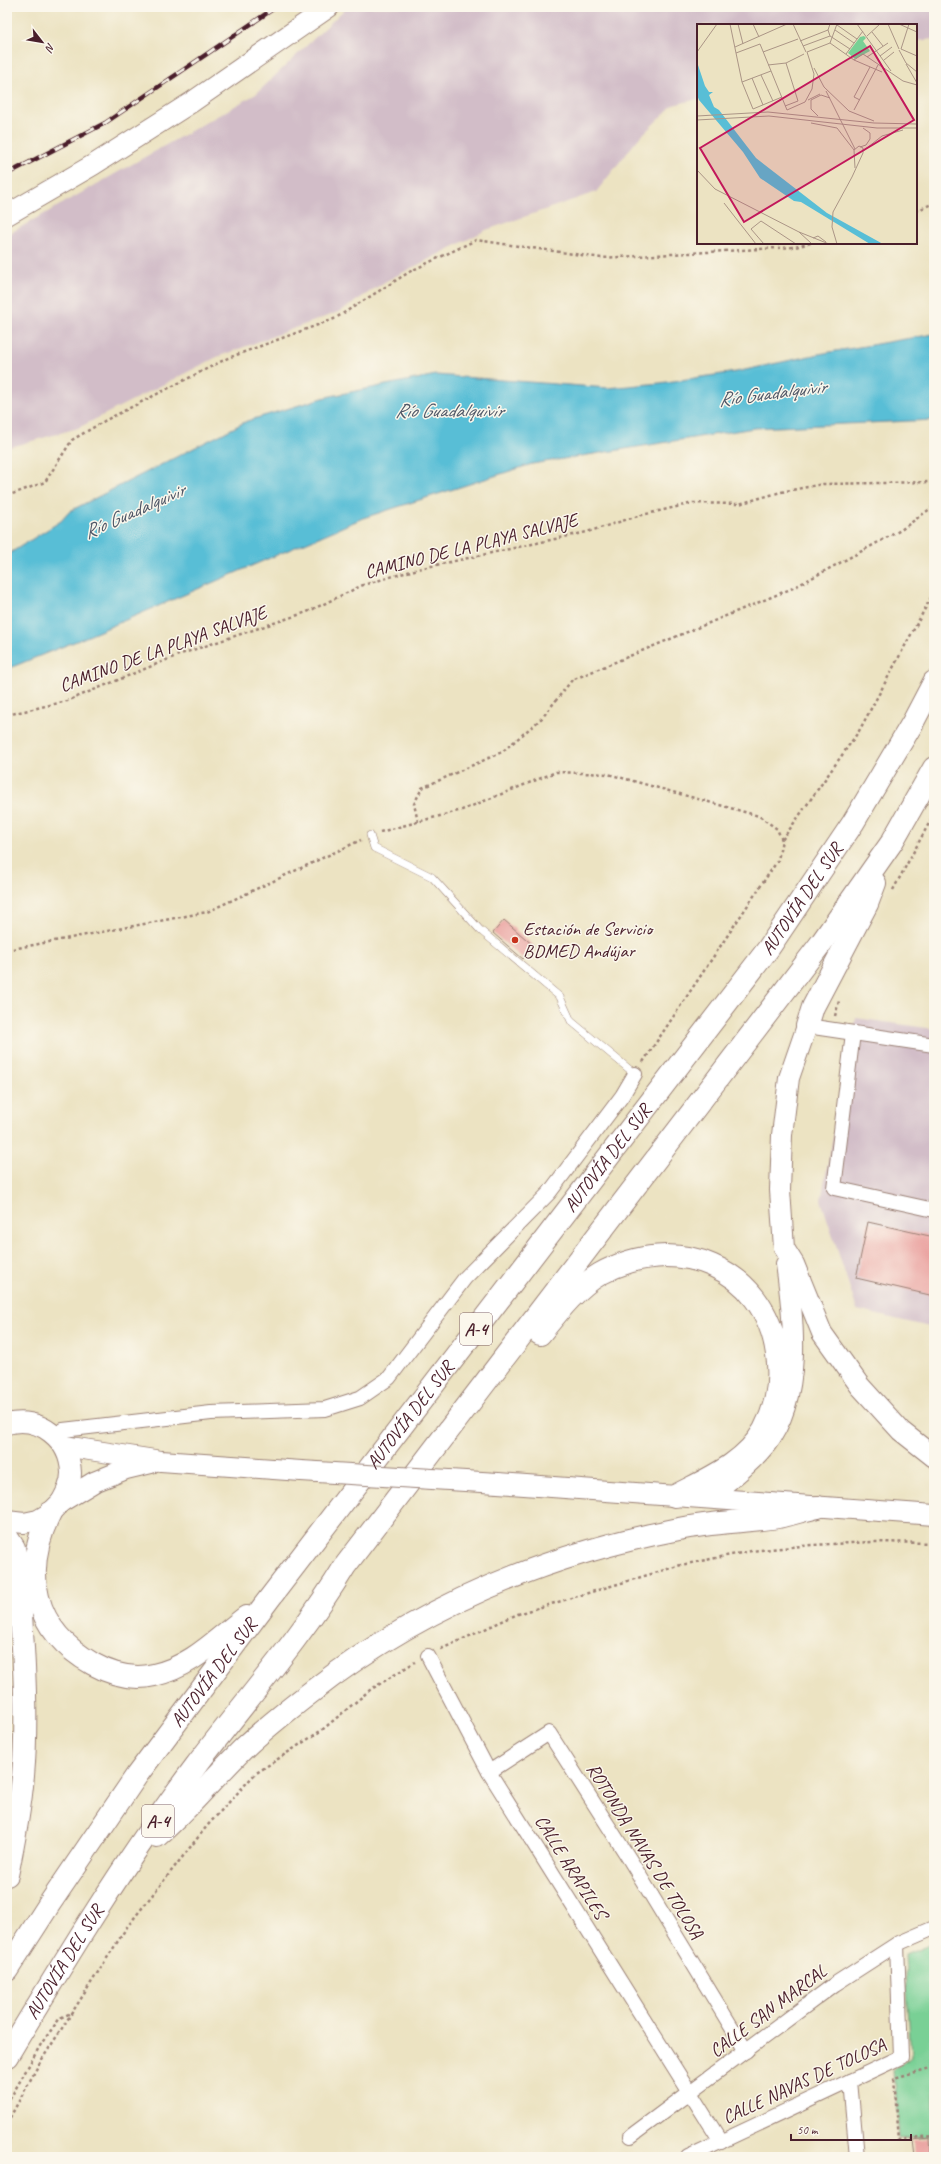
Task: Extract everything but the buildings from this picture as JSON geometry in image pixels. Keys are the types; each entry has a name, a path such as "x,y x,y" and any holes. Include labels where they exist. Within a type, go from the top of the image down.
{"highway":[{"name":"AUTOVÍA DEL SUR","path":"7,1970 137,1774 269,1599 768,949 853,823 912,724 934,682"},
{"name":"AUTOVÍA DEL SUR","path":"7,2056 54,1977 133,1856 194,1768 326,1598 345,1566 822,942 892,842 934,768"},
{"path":"807,1026 813,1007 867,904 892,842"},
{"path":"326,1598 356,1572 551,1320 575,1294 599,1274 627,1262 655,1255 683,1256 710,1264 733,1278 753,1297 765,1314 775,1342 779,1370 777,1400 764,1431 744,1455 726,1470 675,1496"},
{"path":"133,1856 175,1821 246,1747 310,1692 380,1644 449,1604 526,1571 601,1546 681,1528 778,1517 818,1507"},
{"path":"55,1508 43,1527 36,1554 34,1576 39,1600 47,1620 63,1643 83,1658 104,1670 129,1677 153,1676 176,1669 202,1652 269,1599"},
{"path":"7,1875 16,1835 23,1775 25,1701 18,1567 8,1526"}],"street":[{"path":"7,215 93,164 192,102 329,7"},
{"path":"707,1498 744,1468 767,1443 784,1411 791,1380 792,1307 784,1248 780,1190 782,1135 789,1078 807,1026 934,1046"},
{"path":"853,1033 834,1188 934,1210"},
{"path":"59,1440 63,1430 211,1413 325,1408 360,1398 389,1378 465,1278 548,1193 622,1096 635,1074"},
{"path":"784,1248 794,1264 822,1333 860,1386 901,1431 934,1457"},
{"path":"9,1421 28,1422 42,1426 59,1440 69,1460 71,1475 68,1489 55,1508"},
{"path":"59,1440 161,1461 498,1483 934,1515"},
{"path":"8,1526 31,1521 55,1508 94,1482 126,1469 161,1461"},
{"name":"CALLE ARAPILES","path":"428,1656 489,1772 721,2142"},
{"name":"ROTONDA NAVAS DE TOLOSA","path":"489,1772 549,1733 630,1860 746,2051"},
{"name":"CALLE SAN MARCAL","path":"631,2136 835,1984 897,1944 934,1928"},
{"name":"CALLE NAVAS DE TOLOSA","path":"688,2157 901,2057 897,1944"},
{"path":"850,2081 857,2157"}],"lane":[{"path":"370,835 374,848 432,877 480,930 560,997 571,1021 635,1074"}],"path":[{"path":"917,211 934,203"},
{"path":"7,496 45,482 72,440 106,420 228,358 334,319 411,270 476,240 602,258 795,247 807,244"},
{"name":"CAMINO DE LA PLAYA SALVAJE","path":"7,715 67,701 181,654 306,612 363,585 418,569 587,532 638,516 693,503 738,504 781,492 823,484 934,482"},
{"path":"418,822 414,804 422,788 502,752 542,718 572,680 793,588 901,530 934,506"},
{"path":"635,1074 778,860 782,840 859,731 934,592"},
{"path":"7,2123 39,2064 127,1927 154,1891 208,1826 255,1774 322,1730 370,1690 428,1656 518,1614 681,1565 751,1551 812,1545 872,1542 934,1543"},
{"path":"7,2104 41,2044 60,2018 72,2012"},
{"path":"934,2067 894,2078 899,2139 934,2136"}],"shaded area":[{"path":"347,7 934,7 934,39 917,41 917,24 697,24 697,99 673,105 638,139 596,192 486,230 386,281 341,311 217,357 78,428 7,448 7,235 256,94"},
{"path":"856,1018 934,1029 934,1328 857,1310 821,1200"}],"green space":[{"path":"934,1943 934,2136 899,2139 894,2070 911,2057 905,1955"}],"water":[{"name":"Río Guadalquivir","path":"934,334 934,420 754,428 532,464 363,518 79,640 7,669 7,555 61,521 70,511 247,421 326,397 436,375 608,388 660,383 736,372 819,354"}],"railway":[{"path":"7,174 105,123 276,7"}],"place":[{"name":"Estación de Servicio BDMED Andújar","path":"515,940"}]}
